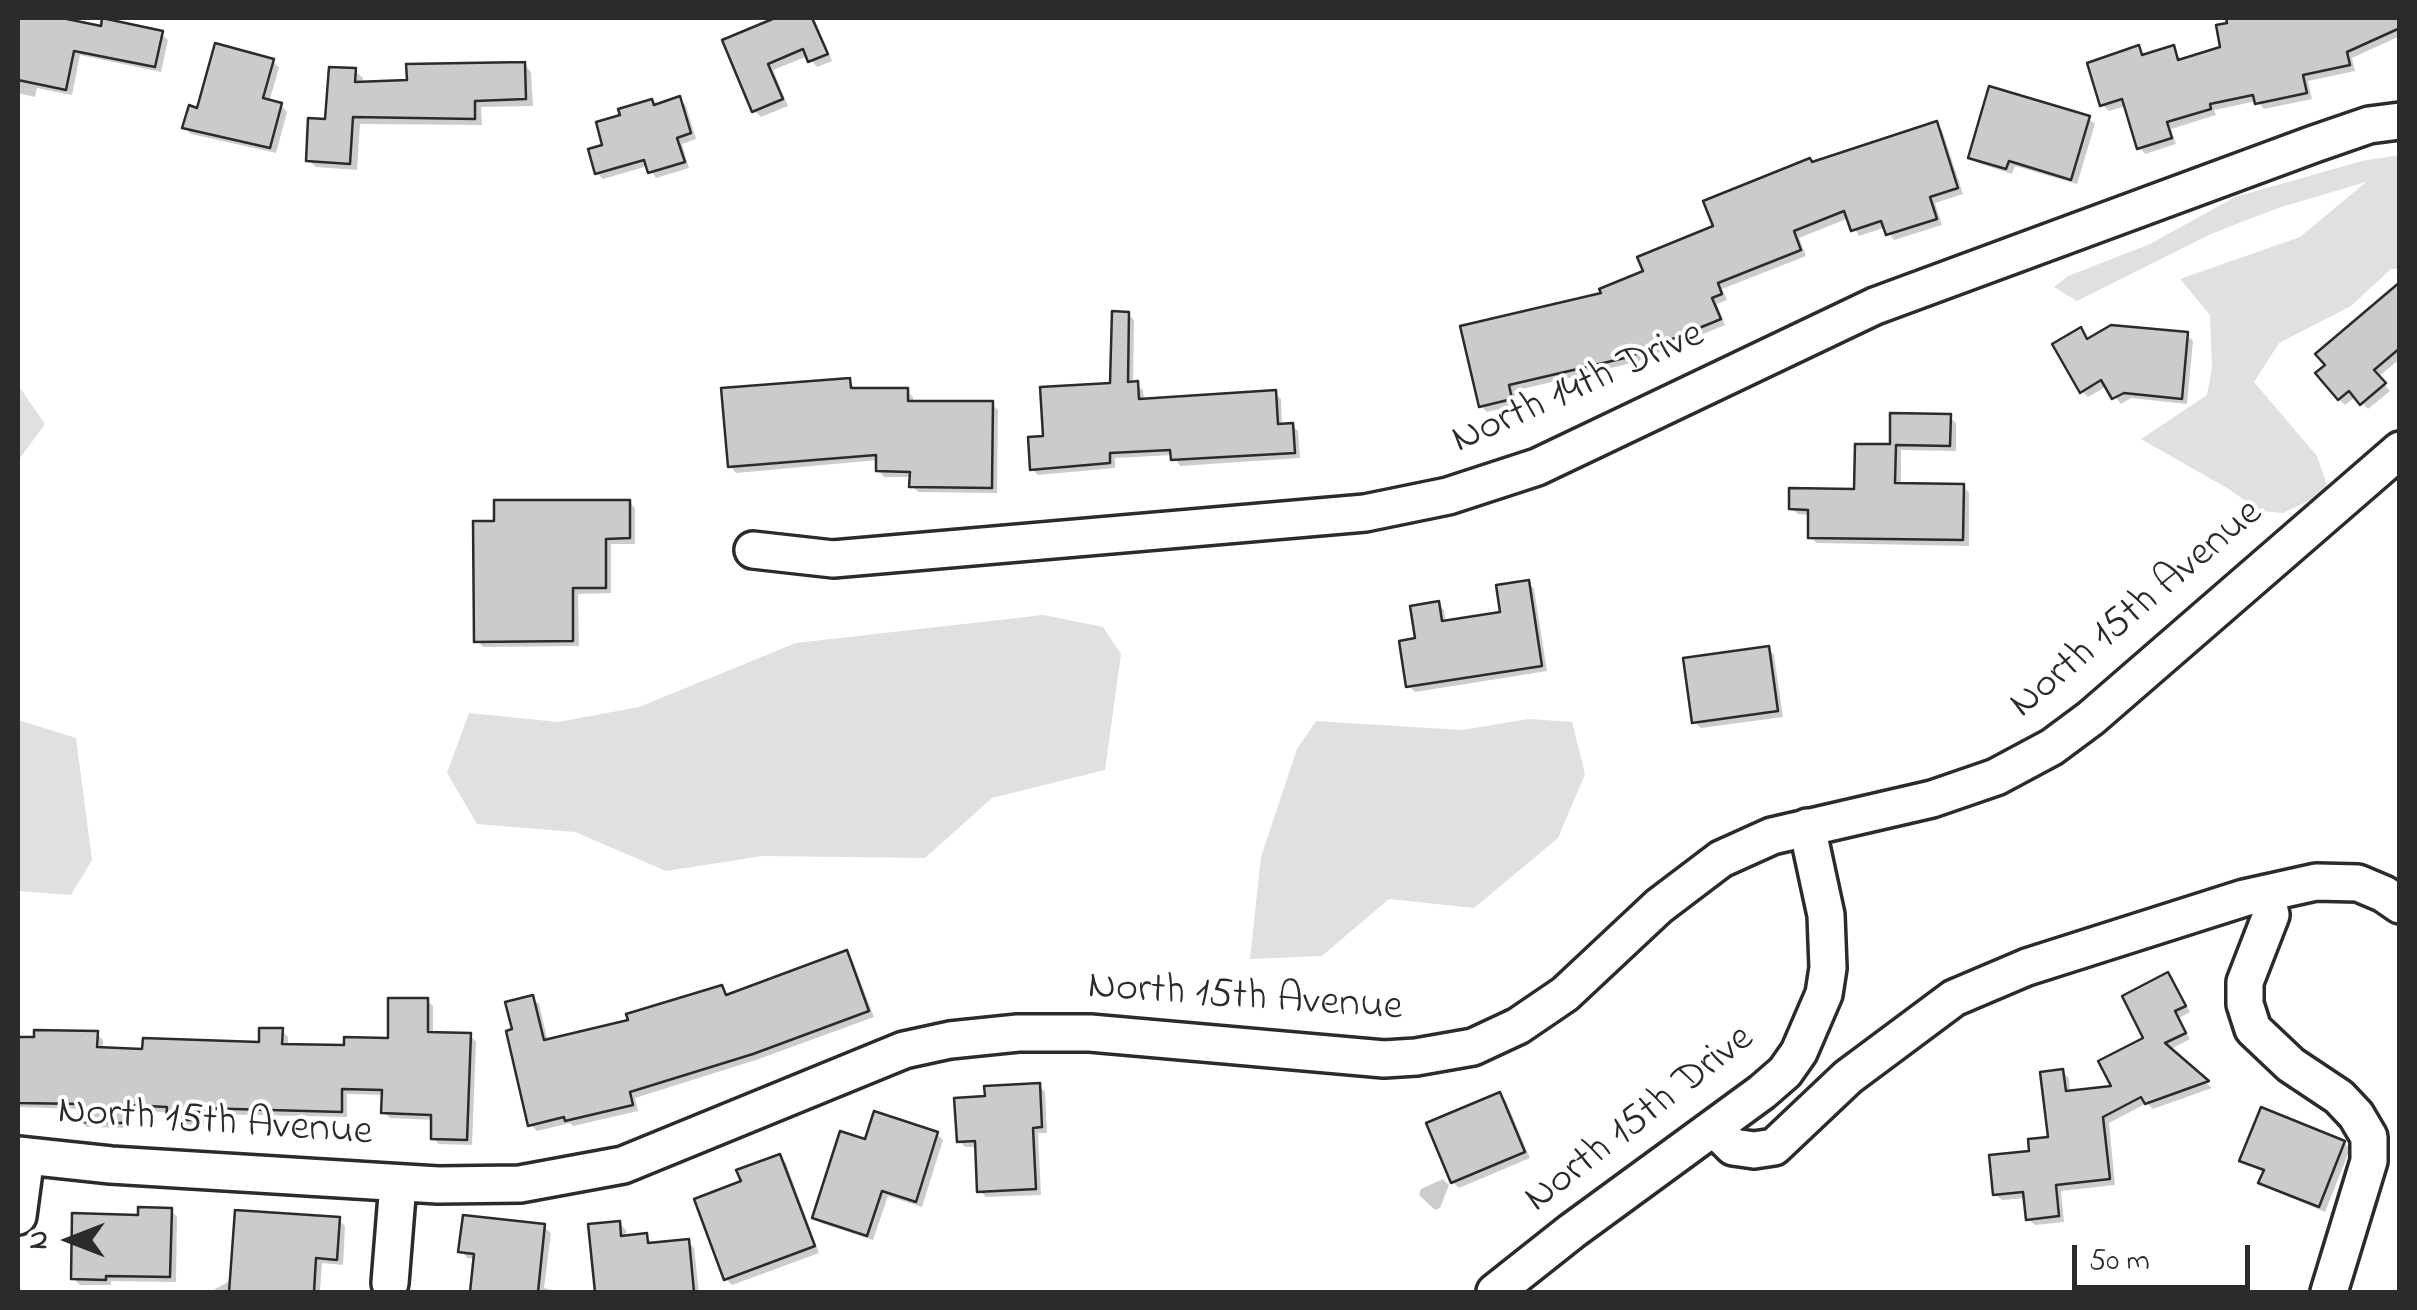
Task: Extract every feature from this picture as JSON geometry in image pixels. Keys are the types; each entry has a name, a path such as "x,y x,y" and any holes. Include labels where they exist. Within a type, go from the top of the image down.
{"street":[{"name":"North 14th Drive","path":"753,550 833,559 1364,512 1448,496 1536,468 1875,306 2314,144 2369,125 2400,121"},
{"name":"North 15th Avenue","path":"18,1216 22,1156 398,1183 520,1184 623,1165 904,1050 1018,1032 1090,1032 1384,1059 1473,1047 1527,1021 1565,994 1694,877 1721,860 1772,836 1932,799 1996,778 2052,747 2091,718 2400,450"},
{"name":"North 15th Drive","path":"1496,1292 1785,1072 1799,1052 1824,994 1828,968 1826,915 1807,827"},
{"path":"1714,1128 1733,1147 1774,1148 1848,1077 1954,998 2027,967 2266,893 2332,880 2358,883 2400,905"},
{"path":"2266,893 2272,916 2246,982 2245,1004 2253,1029 2291,1065 2339,1097 2369,1136 2370,1161 2332,1282"},
{"name":"North 15th Avenue","path":"390,1284 398,1183"}],"shaded area":[{"path":"2399,155 2399,269 2391,269 2351,306 2279,343 2254,382 2317,456 2329,491 2283,513 2260,511 2141,439 2207,395 2212,367 2210,315 2180,279 2300,237 2366,182 2278,208 2211,234 2077,301 2054,287 2068,276 2150,244 2235,197 2362,161"},
{"path":"18,385 45,424 18,461"},
{"path":"1043,615 1103,627 1121,654 1105,770 992,798 925,858 763,856 666,871 575,832 477,824 447,773 469,713 558,722 639,707 796,643"},
{"path":"1529,719 1572,722 1585,774 1558,838 1474,908 1389,899 1322,956 1250,959 1261,857 1297,749 1316,721 1462,730"},
{"path":"18,720 76,738 92,860 71,895 18,891"}],"building":[{"path":"18,18 62,18 101,26 102,18 163,31 155,67 74,51 66,90 18,80"},
{"path":"775,18 812,18 828,54 808,62 803,49 768,64 783,99 752,112 722,40"},
{"path":"2226,18 2400,18 2400,28 2347,52 2350,65 2303,75 2307,93 2255,104 2253,95 2210,104 2211,109 2167,122 2172,138 2137,149 2122,99 2100,106 2087,63 2139,45 2142,55 2174,45 2178,60 2220,47 2216,25 2227,23"},
{"path":"215,43 274,59 263,98 282,103 270,148 182,128 189,105 197,108"},
{"path":"525,62 526,99 475,101 475,119 353,117 350,164 306,161 308,118 325,119 329,67 356,68 355,82 407,80 406,64"},
{"path":"1989,86 2090,116 2071,180 2009,161 2006,169 1968,158"},
{"path":"680,96 691,133 677,138 685,162 648,173 644,160 595,174 588,149 602,145 596,122 620,115 618,109 652,99 654,105"},
{"path":"1937,121 1958,188 1930,197 1937,219 1886,235 1881,221 1851,231 1844,211 1794,231 1801,250 1718,283 1722,294 1712,298 1721,319 1629,357 1509,385 1512,399 1479,407 1460,326 1601,293 1599,289 1643,271 1637,257 1713,226 1703,201 1810,158 1812,162"},
{"path":"2400,282 2400,348 2374,370 2386,383 2360,405 2349,391 2338,400 2315,373 2325,365 2315,354"},
{"path":"1112,311 1129,312 1128,382 1138,381 1139,399 1276,390 1278,424 1293,423 1295,453 1171,460 1170,450 1110,453 1110,463 1030,470 1028,437 1043,436 1040,387 1110,383"},
{"path":"2111,325 2188,332 2182,399 2124,393 2112,399 2101,380 2080,393 2052,344 2081,327 2087,339"},
{"path":"850,378 851,388 908,388 908,401 993,401 992,488 909,487 910,472 876,471 876,455 728,467 721,388"},
{"path":"1890,413 1951,414 1950,446 1896,445 1895,483 1964,484 1963,540 1808,538 1808,510 1789,509 1789,488 1854,489 1855,444 1890,444"},
{"path":"494,500 630,500 630,538 606,539 606,588 573,588 573,641 474,642 473,521 494,521"},
{"path":"1529,580 1542,666 1406,687 1399,641 1415,638 1410,606 1439,601 1442,621 1500,612 1496,585"},
{"path":"1769,646 1778,711 1692,723 1683,658"},
{"path":"847,950 869,1011 753,1054 630,1092 633,1105 528,1126 506,1031 512,1029 505,1002 533,995 544,1040 628,1020 626,1014 722,985 726,995"},
{"path":"2168,972 2186,1006 2175,1011 2186,1033 2165,1043 2209,1081 2145,1104 2141,1097 2103,1117 2110,1179 2056,1185 2059,1216 2026,1220 2023,1192 1993,1195 1989,1155 2029,1151 2028,1139 2048,1137 2040,1072 2063,1069 2066,1091 2111,1086 2098,1061 2143,1038 2122,996"},
{"path":"388,998 428,998 428,1032 471,1033 467,1140 431,1139 431,1115 381,1113 382,1090 342,1089 342,1112 199,1108 198,1120 166,1120 167,1107 125,1105 124,1123 78,1122 79,1104 18,1103 18,1037 34,1037 34,1030 98,1031 97,1047 142,1049 143,1038 259,1042 259,1028 283,1028 282,1044 344,1045 344,1037 388,1038"},
{"path":"1040,1083 1042,1127 1033,1128 1036,1189 977,1192 975,1141 957,1142 954,1098 985,1096 984,1086"},
{"path":"1500,1092 1525,1152 1451,1183 1426,1123"},
{"path":"2261,1107 2345,1141 2319,1207 2258,1183 2264,1170 2239,1161"},
{"path":"874,1111 938,1132 916,1202 882,1191 867,1236 812,1218 840,1131 865,1139"},
{"path":"780,1154 815,1246 724,1280 694,1199 741,1181 736,1170"},
{"path":"138,1207 172,1208 170,1277 71,1279 72,1213 138,1215"},
{"path":"235,1210 340,1217 337,1260 316,1258 314,1292 229,1292"},
{"path":"463,1215 545,1224 538,1292 470,1292 474,1254 458,1252"},
{"path":"620,1221 621,1236 647,1233 648,1243 689,1239 694,1292 595,1292 588,1224"}]}
